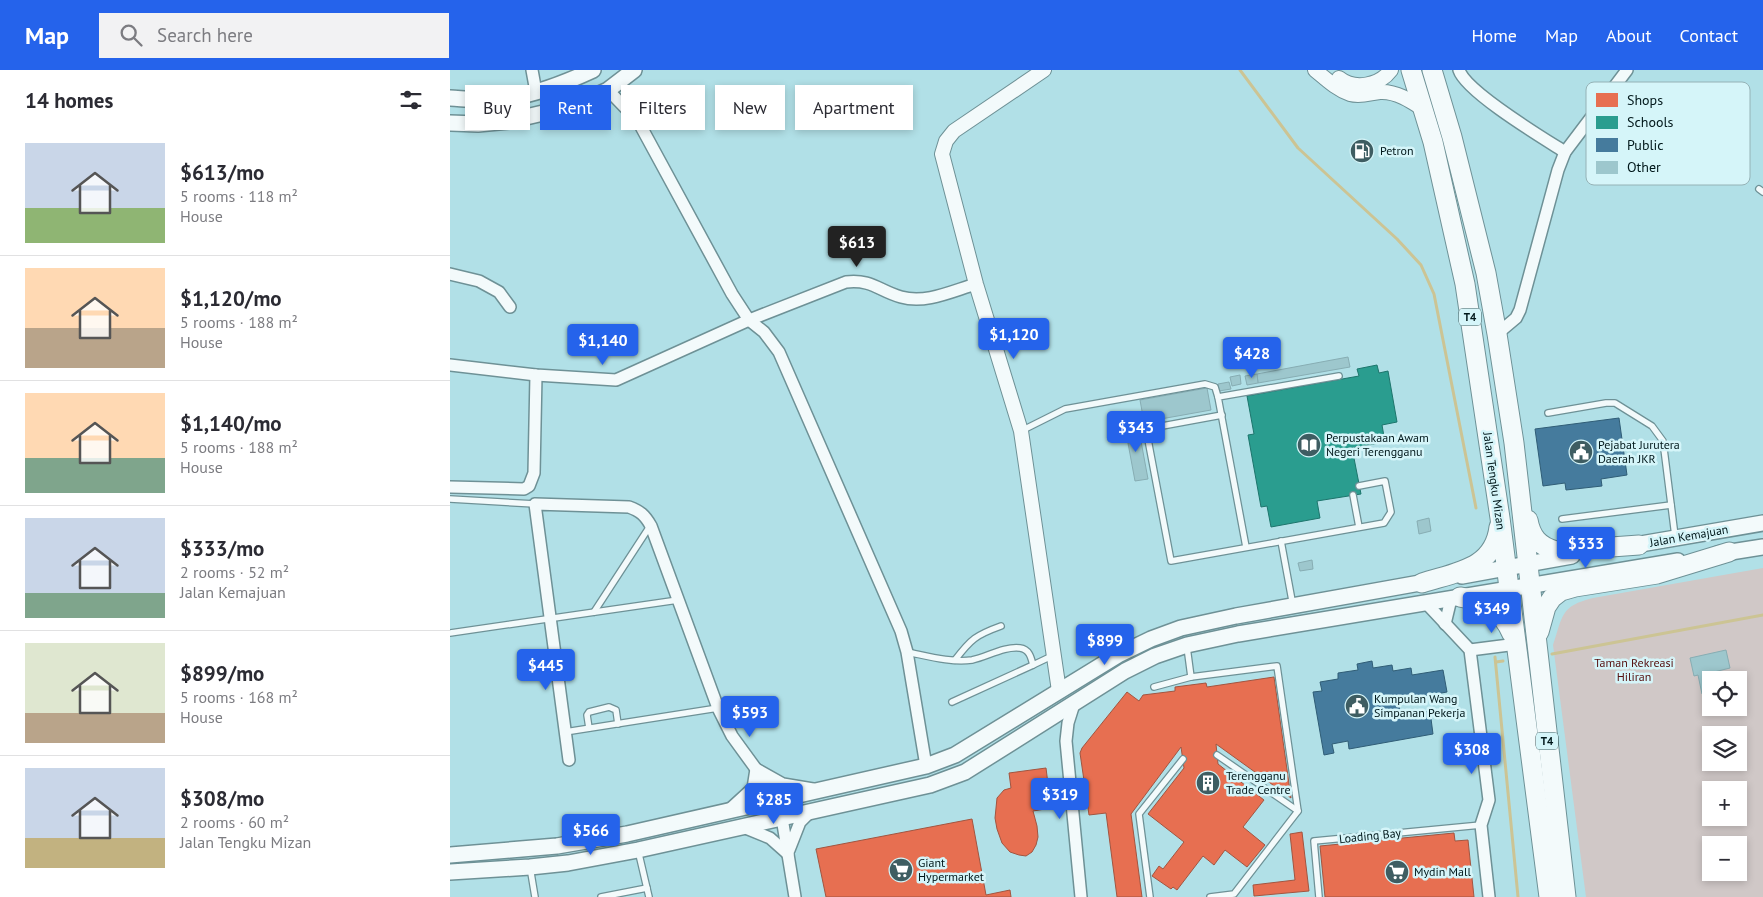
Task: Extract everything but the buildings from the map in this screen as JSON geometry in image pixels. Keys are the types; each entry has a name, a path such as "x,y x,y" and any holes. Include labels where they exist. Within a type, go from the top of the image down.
{"highway":[{"name":"Jalan Tengku Mizan","path":"1412,70 1433,142 1465,284 1507,568 1549,897"},
{"name":"Jalan Tengku Mizan","path":"1432,70 1454,146 1486,273 1497,334 1514,443 1566,897"},
{"path":"1514,443 1530,531 1536,541 1545,548 1556,551 1639,544"},
{"path":"1422,583 1476,565 1484,560 1498,541 1500,518"},
{"path":"1537,652 1539,631 1546,607 1552,598 1561,591 1657,574 1730,552"},
{"path":"1455,598 1484,602 1497,611 1507,622 1517,644"}],"main road":[{"path":"450,98 504,99 566,83 593,70"},
{"path":"611,88 634,70"},
{"path":"450,123 478,124 509,121 540,114"},
{"name":"Jalan Kemajuan","path":"450,855 557,846 627,834 775,802 926,766 955,755 1118,655 1151,639 1181,628 1236,616 1763,523"},
{"name":"Jalan Kemajuan","path":"450,872 559,865 638,850 930,785 965,772 1125,671 1155,656 1187,645 1238,634 1763,546"}],"street":[{"path":"532,70 536,92"},
{"path":"1044,70 954,131 946,141 942,154 976,284 1021,431 1059,691"},
{"path":"1315,70 1335,86 1350,94 1365,96 1380,92 1390,93 1423,108"},
{"path":"1329,70 1342,81 1352,85 1374,83 1384,79 1391,70"},
{"path":"1459,70 1470,86 1485,98 1566,152"},
{"path":"1619,82 1628,70"},
{"path":"611,93 638,121 732,294 749,320 764,332 780,352 901,632 907,652 926,766"},
{"path":"1497,334 1516,318 1520,310 1558,170 1566,152 1586,126"},
{"path":"450,274 479,281 499,292 510,308"},
{"path":"450,365 536,375 616,380 749,320 846,282 860,281 874,284 887,292 919,300 976,284"},
{"path":"450,487 524,489 529,486 534,474 536,375"},
{"path":"569,760 535,504 629,507 638,510 646,516 651,526 718,708 732,736 756,769 782,818 795,897"},
{"path":"1445,624 1455,598"},
{"path":"1426,603 1470,650 1489,800 1481,825 1489,897"},
{"path":"1470,650 1517,644"},
{"path":"1074,704 1068,723 1066,742 1081,897"},
{"path":"756,769 783,784 824,790"},
{"path":"727,812 754,788 756,769"},
{"path":"788,854 797,826 810,812"},
{"path":"742,827 770,838 788,854"}],"lane":[{"path":"1218,397 1339,376"},
{"path":"1021,431 1065,409 1205,384 1215,387 1246,548"},
{"path":"1548,413 1615,403 1652,426 1663,441 1675,538"},
{"path":"1222,416 1146,429 1171,561 1384,522 1391,512 1385,481 1359,486"},
{"path":"1353,495 1359,527"},
{"path":"450,499 535,504"},
{"path":"1562,519 1671,505"},
{"path":"594,612 651,526"},
{"path":"1281,541 1293,606"},
{"path":"450,633 678,600"},
{"path":"955,660 973,639 980,634 1001,626"},
{"path":"1187,645 1191,678"},
{"path":"907,652 955,660 971,660 1022,648 1027,650 1033,665"},
{"path":"952,702 1054,655"},
{"path":"1154,687 1191,678 1278,666 1298,812 1234,894 1210,897"},
{"path":"589,728 587,715 589,712 609,707 616,710 618,724"},
{"path":"565,732 718,708"},
{"path":"1217,755 1298,812"},
{"path":"1150,897 1139,814 1183,759"},
{"name":"Loading Bay","path":"1319,897 1314,842 1481,825"},
{"path":"638,850 649,897"},
{"path":"530,868 536,897"},
{"path":"601,897 647,888"}],"green space":[{"name":"Taman Rekreasi Hiliran","path":"1763,568 1763,897 1586,897 1553,645 1564,614 1568,609 1582,601"}],"waterway":[{"path":"1240,70 1298,148 1397,239 1421,265 1434,294 1476,508"},
{"path":"1552,654 1763,615"},
{"path":"1495,657 1518,897"},
{"path":"1496,662 1503,661"}],"place":[{"name":"Petron","path":"1362,151"},
{"name":"Perpustakaan Awam Negeri Terengganu","path":"1309,445"},
{"name":"Pejabat Jurutera Daerah JKR","path":"1581,452"},
{"name":"Kumpulan Wang Simpanan Pekerja","path":"1357,706"},
{"name":"Terengganu Trade Centre","path":"1208,783"},
{"name":"Giant Hypermarket","path":"901,870"},
{"name":"Mydin Mall","path":"1397,872"}]}
